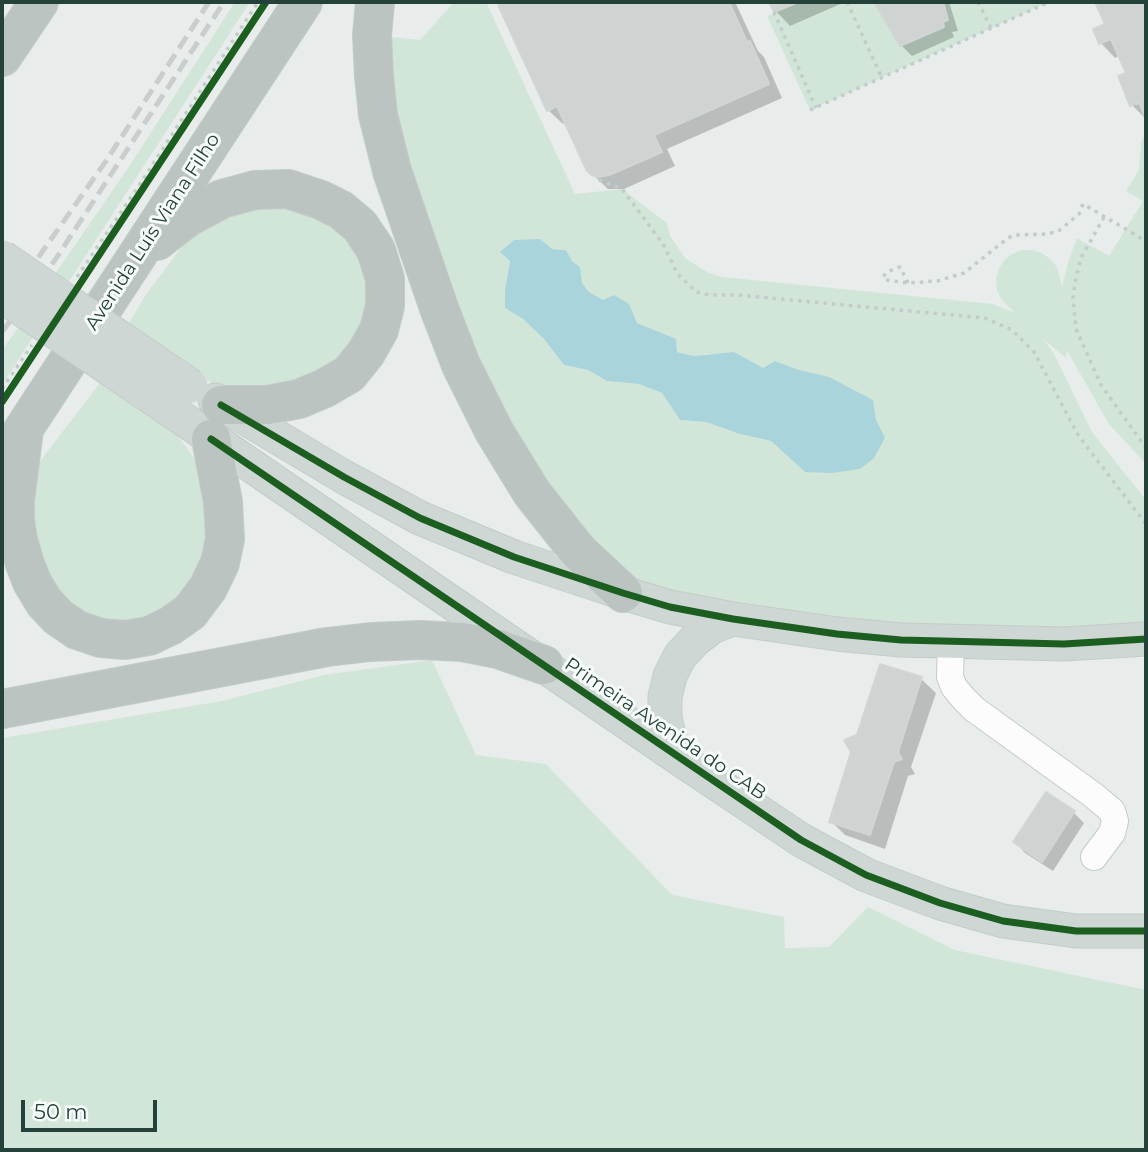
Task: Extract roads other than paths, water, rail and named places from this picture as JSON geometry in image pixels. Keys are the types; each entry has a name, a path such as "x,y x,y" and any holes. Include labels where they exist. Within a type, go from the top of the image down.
{"highway":[{"path":"2,57 39,2"},
{"name":"Avenida Luís Viana Filho","path":"2,462 13,416 138,255 303,2"},
{"path":"375,2 372,34 374,76 378,115 391,171 461,365 494,431 532,493 578,551 623,593"},
{"path":"13,416 15,520 18,540 24,564 44,602 76,630 101,638 125,640 149,636 190,612 208,588 220,562 225,539 223,502 200,411 267,405 299,399 349,374 366,354 379,330 385,306 385,279 376,250 360,226 341,210 288,189 255,190 222,199 188,217 138,255"},
{"path":"2,709 315,649 371,642 462,642 498,649 544,665"}],"main road":[{"path":"2,257 200,411"},
{"path":"2,296 200,411 344,477 420,518 514,557 623,593 670,607 837,634 951,642 1065,644 1146,639"},
{"name":"Primeira Avenida do CAB","path":"200,411 544,665 801,840 866,875 940,903 1003,921 1076,931 1146,931"},
{"path":"680,759 670,740 665,718 665,697 670,676 680,656 695,640 712,627 733,619"}],"lane":[{"path":"951,642 950,677 964,699 1112,811 1115,821 1112,833 1094,857"}],"water":[{"path":"540,239 552,249 566,250 572,261 580,267 582,283 589,292 603,300 614,295 629,304 637,323 676,339 677,352 694,356 734,352 763,368 775,361 829,377 873,400 876,420 885,438 874,458 860,469 832,473 805,472 771,441 706,422 680,420 662,393 639,384 607,381 588,370 564,365 544,339 523,319 505,308 510,261 500,252 514,240"}],"railway":[{"path":"2,309 106,161 209,2"},
{"path":"2,332 55,260 224,2"}]}
